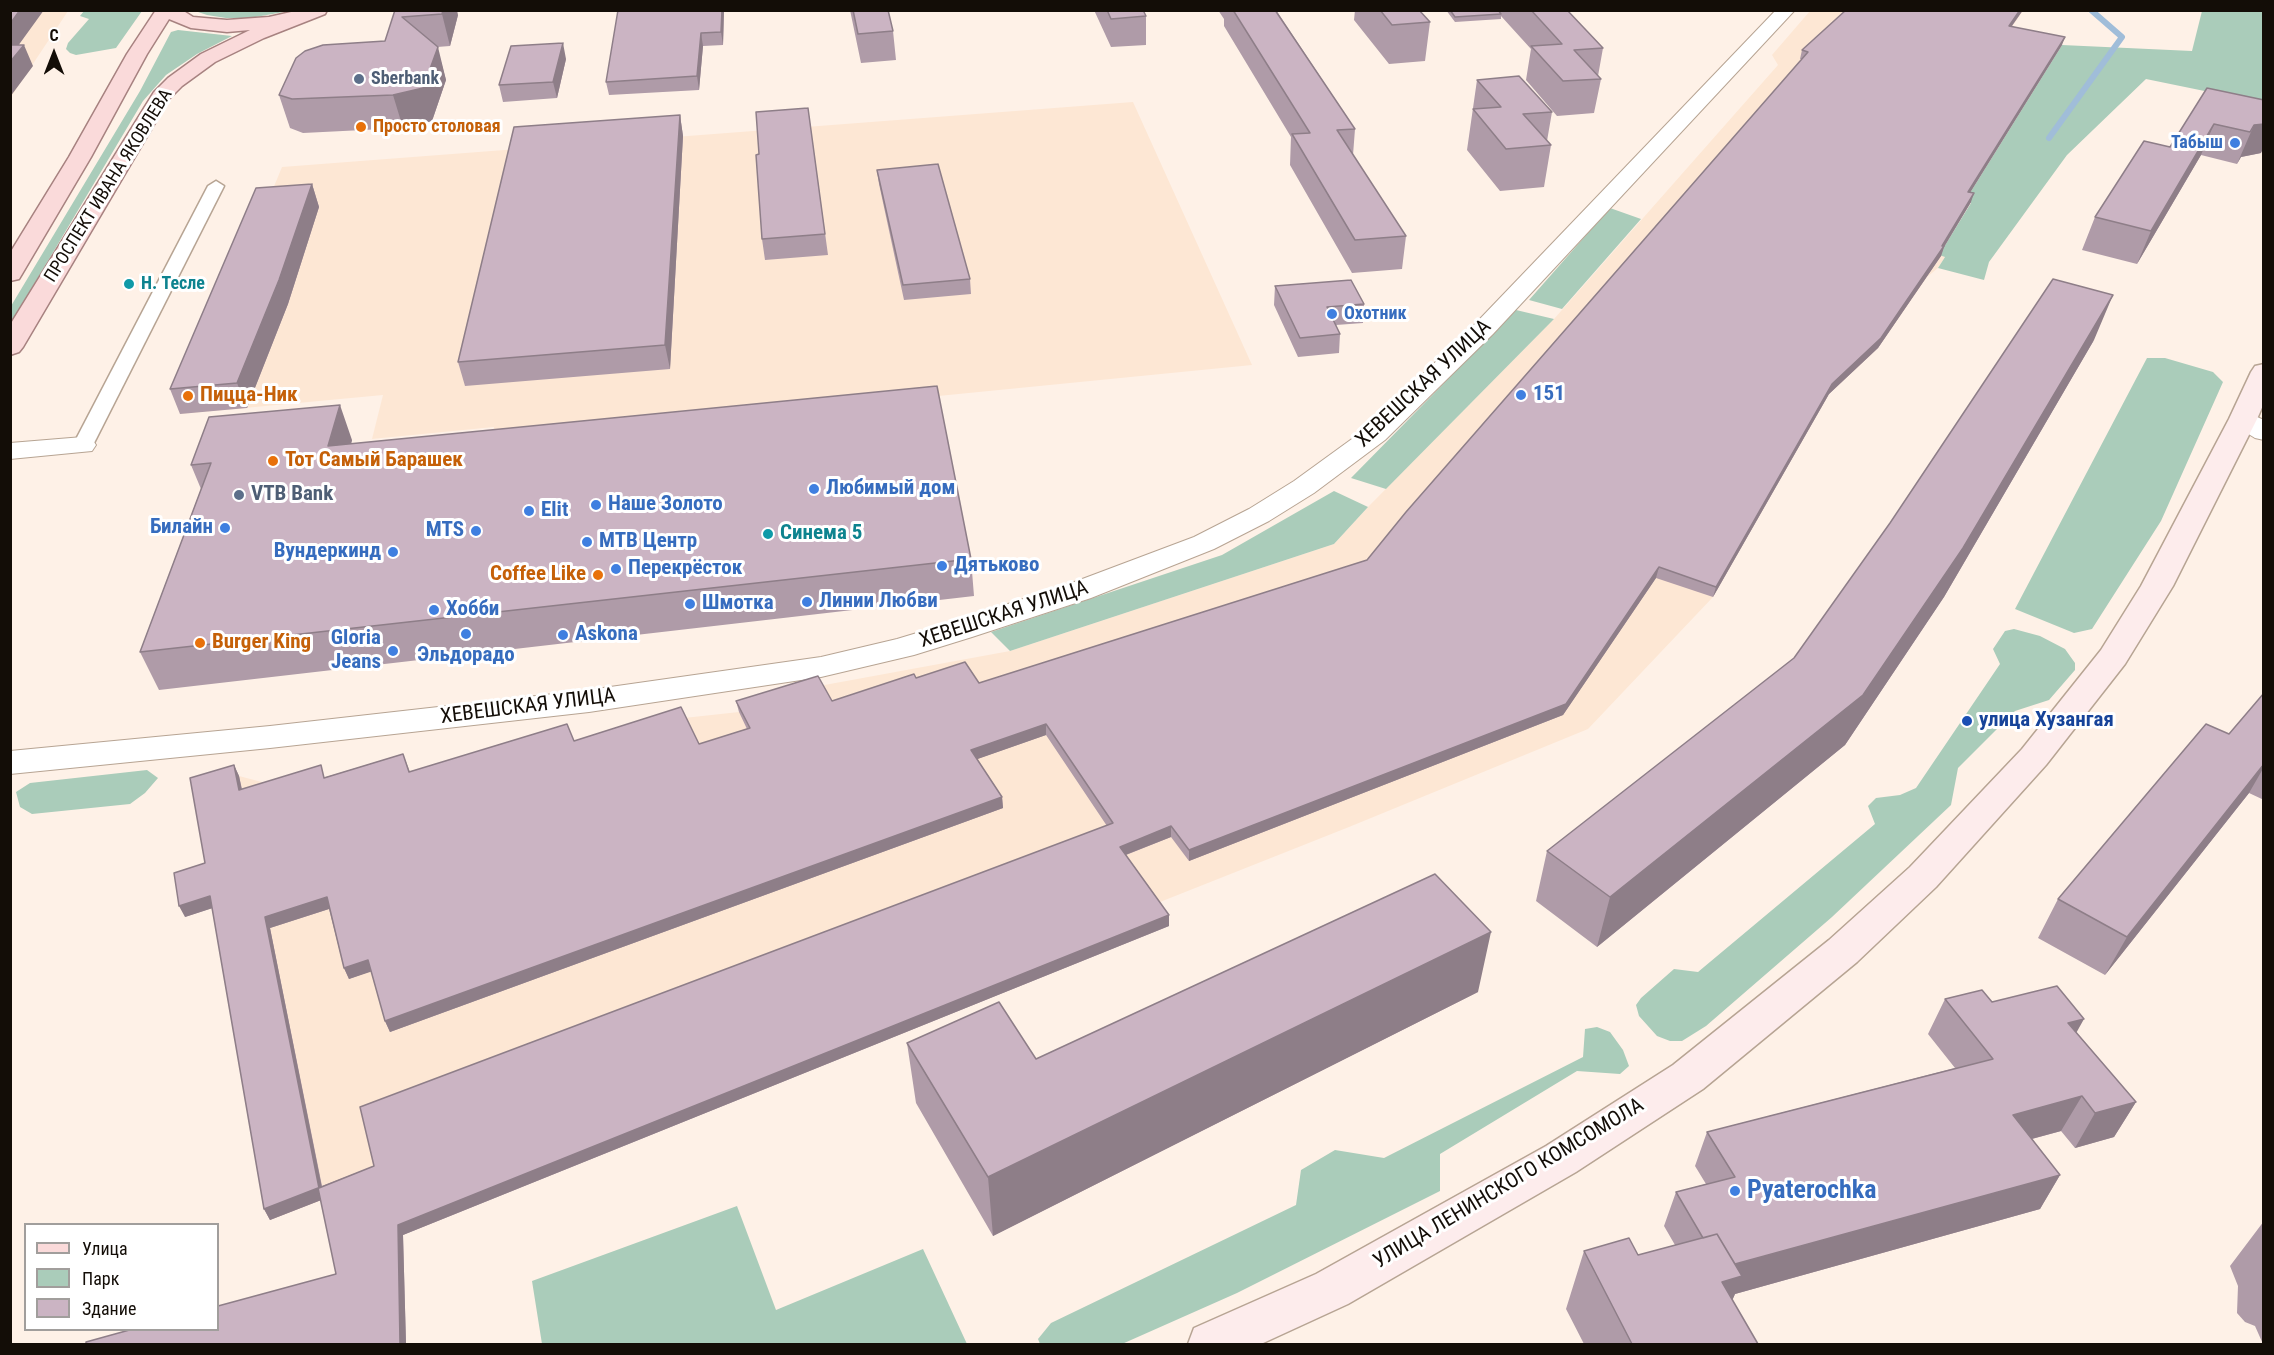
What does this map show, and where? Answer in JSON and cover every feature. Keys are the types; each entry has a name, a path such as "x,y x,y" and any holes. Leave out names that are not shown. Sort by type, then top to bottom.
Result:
{"main road":[{"name":"ПРОСПЕКТ ИВАНА ЯКОВЛЕВА","path":"10,274 80,157 137,54 166,10"},
{"path":"171,10 179,18 208,25 247,25 295,19 318,10"},
{"name":"ПРОСПЕКТ ИВАНА ЯКОВЛЕВА","path":"10,346 161,96 175,82 208,58 248,38 295,19"},
{"name":"УЛИЦА ЛЕНИНСКОГО КОМСОМОЛА","path":"1211,1344 1332,1288 1561,1159 1688,1077 1843,951 1923,877 2034,757 2113,657 2253,425 2264,372"}],"street":[{"name":"ХЕВЕШСКАЯ УЛИЦА","path":"10,763 270,737 589,701 811,669 903,648 961,630 1080,591 1204,543 1304,487 1384,426 1484,330 1786,10"},
{"path":"10,451 83,445 216,186"}],"shaded area":[{"path":"11,11 68,11 11,97"},
{"path":"1810,11 2023,11 2007,34 2062,45 1965,200 1971,202 1939,255 1945,257 1938,268 1927,277 1878,348 1829,394 1713,597 1588,729 1349,827 331,1231 324,1199 270,1220 195,789 239,776 284,788 413,783 577,751 684,718 739,712 819,686 1010,651 1334,544 1554,319 1778,65 1772,55"},
{"path":"1133,102 1252,365 493,440 494,427 372,439 383,395 180,414 282,167"}],"green space":[{"path":"84,11 142,11 116,48 76,55 66,49 68,43 89,19 80,16"},
{"path":"195,11 289,11 250,18 226,18"},
{"path":"2202,11 2263,11 2263,103 2146,79 2067,155 1989,262 1984,280 1938,268 1945,257 1939,255 1971,203 1965,201 2062,45 2192,51"},
{"path":"178,30 232,36 197,54 166,75 143,101 11,323 11,306 140,91 171,32"},
{"path":"1610,208 1641,219 1562,309 1529,300"},
{"path":"1516,310 1554,319 1386,489 1351,478"},
{"path":"2147,358 2165,358 2213,372 2223,382 2161,521 2092,629 2074,633 2015,609"},
{"path":"1334,491 1368,507 1334,544 1010,651 991,632 1222,555"},
{"path":"2014,629 2040,636 2065,649 2075,663 2075,670 2049,700 2015,711 1958,768 1951,805 1832,917 1706,1026 1682,1041 1670,1041 1657,1036 1639,1016 1636,1005 1641,998 1674,969 1698,972 1875,824 1868,806 1876,798 1900,795 1916,788 2000,664 1993,649 2005,631"},
{"path":"147,770 158,778 145,793 130,804 32,814 20,807 16,792 30,783"},
{"path":"1597,1027 1610,1032 1623,1050 1629,1066 1620,1074 1577,1071 1440,1154 1440,1191 1237,1293 1122,1344 1040,1344 1038,1339 1051,1323 1296,1205 1301,1170 1335,1150 1384,1158 1583,1057 1585,1029"},
{"path":"737,1206 776,1310 923,1249 967,1344 542,1344 532,1281"}],"building":[{"path":"10,10 20,10 10,24"},
{"path":"395,10 443,10 442,14 402,17 438,47 423,88 393,95 292,99 279,95 296,58 305,51 323,45 385,41"},
{"path":"618,10 722,10 721,32 701,33 697,76 606,82"},
{"path":"853,10 888,10 893,31 858,34"},
{"path":"1107,10 1143,10 1146,16 1111,19"},
{"path":"1233,10 1275,10 1355,129 1337,130 1406,236 1355,240 1292,134 1310,133"},
{"path":"1380,10 1419,10 1430,22 1392,25"},
{"path":"1450,10 1498,10 1501,14 1455,17"},
{"path":"1531,10 1567,10 1603,48 1574,50 1601,79 1563,81 1531,46 1562,44"},
{"path":"1846,10 2020,10 2009,26 2065,37 1968,192 1974,193 1942,246 1944,246 1881,338 1832,384 1716,587 1659,567 1566,704 1189,850 1171,826 1120,847 1169,915 398,1225 400,1344 86,1344 86,1342 126,1331 219,1331 219,1306 336,1274 318,1188 264,1209 210,896 179,906 174,873 205,863 190,778 234,765 239,790 321,765 324,778 403,754 409,772 567,724 574,741 681,707 699,744 750,728 736,701 818,676 832,701 914,674 916,678 965,662 979,683 1367,560 1406,512 1808,52 1802,50","holes":["1046,724 1113,823 360,1107 374,1166 319,1188 265,917 327,897 344,968 368,960 385,1021 1002,797 971,750"]},
{"path":"563,43 553,82 499,85 511,46"},
{"path":"10,45 24,45 10,62"},
{"path":"1519,76 1552,112 1523,114 1551,145 1506,149 1473,109 1501,107 1477,80"},
{"path":"2207,88 2264,100 2264,124 2254,125 2250,132 2214,124 2151,231 2095,217 2144,141 2170,147"},
{"path":"808,108 825,234 762,239 756,155 759,154 756,112"},
{"path":"680,115 665,345 458,362 514,127"},
{"path":"938,164 970,279 903,285 877,170"},
{"path":"312,184 279,280 237,383 170,389 256,188"},
{"path":"2053,279 2113,295 1963,548 1863,695 1610,897 1547,851 1794,658 1890,523"},
{"path":"1351,280 1364,304 1327,307 1340,334 1300,338 1275,286"},
{"name":"МТВ Центр","path":"937,386 971,559 140,652 211,463 191,465 209,417 340,405 328,446"},
{"path":"2264,693 2264,764 2127,937 2058,899 2206,724 2229,734"},
{"path":"1435,874 1491,932 988,1177 907,1043 999,1002 1036,1059"},
{"path":"2057,986 2084,1019 2068,1023 2136,1102 2095,1113 2082,1096 2013,1115 2060,1175 1735,1264 1717,1234 1703,1238 1676,1192 1735,1177 1707,1132 1993,1059 1945,999 1982,990 1992,1002"},
{"path":"1717,1234 1742,1276 1722,1282 1758,1344 1632,1344 1584,1251 1629,1238 1638,1255"}],"waterway":[{"path":"2049,138 2122,37 2091,10"}],"place":[{"name":"Sberbank","path":"359,79"},
{"name":"Просто столовая","path":"361,127"},
{"name":"Табыш","path":"2235,143"},
{"name":"Н. Тесле","path":"129,284"},
{"name":"Охотник","path":"1332,314"},
{"name":"151","path":"1521,395"},
{"name":"Пицца-Ник","path":"188,396"},
{"name":"Тот Самый Барашек","path":"273,461"},
{"name":"Любимый дом","path":"814,489"},
{"name":"VTB Bank","path":"239,495"},
{"name":"Наше Золото","path":"596,505"},
{"name":"Elit","path":"529,511"},
{"name":"Билайн","path":"225,528"},
{"name":"MTS","path":"476,531"},
{"name":"Синема 5","path":"768,534"},
{"name":"МТВ Центр","path":"587,542"},
{"name":"Вундеркинд","path":"393,552"},
{"name":"Дятьково","path":"942,566"},
{"name":"Перекрёсток","path":"616,569"},
{"name":"Coffee Like","path":"598,575"},
{"name":"Линии Любви","path":"807,602"},
{"name":"Шмотка","path":"690,604"},
{"name":"Хобби","path":"434,610"},
{"name":"Эльдорадо","path":"466,634"},
{"name":"Askona","path":"563,635"},
{"name":"Burger King","path":"200,643"},
{"name":"Gloria Jeans","path":"393,651"},
{"name":"улица Хузангая","path":"1967,721"},
{"name":"Pyaterochka","path":"1735,1191"}]}
